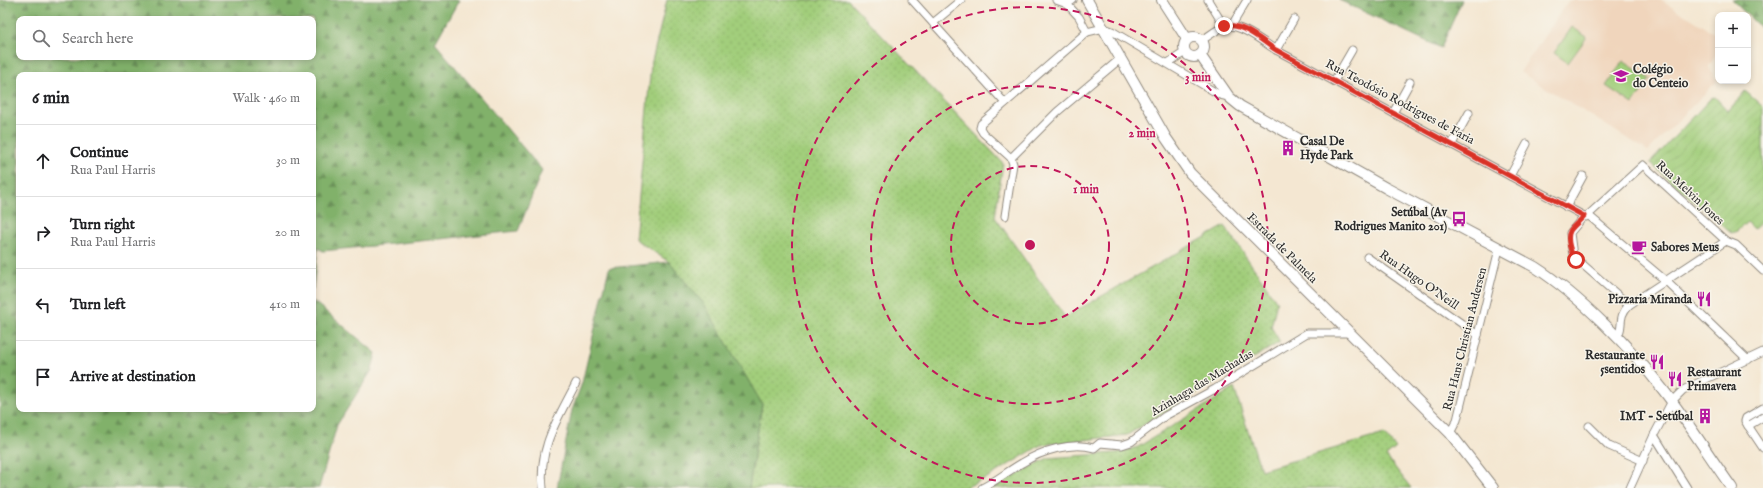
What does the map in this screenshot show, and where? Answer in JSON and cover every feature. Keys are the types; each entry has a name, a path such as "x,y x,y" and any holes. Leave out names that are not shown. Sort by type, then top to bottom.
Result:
{"street":[{"path":"912,0 1005,103"},
{"path":"933,23 961,0"},
{"path":"1056,0 1070,2 1087,32"},
{"name":"Estrada de Palmela","path":"1087,0 1166,138 1190,173 1348,333 1450,433 1494,488"},
{"path":"1162,0 1187,39"},
{"path":"1208,0 1224,26"},
{"path":"1202,40 1224,26 1232,25 1247,0"},
{"path":"1276,50 1294,19"},
{"name":"Rua Teodósio Rodrigues de Faria","path":"1232,25 1241,28 1276,50 1566,207 1586,216 1666,281 1748,360"},
{"path":"1005,216 1013,171 1011,158 983,132 980,128 981,124 1087,32 1104,28 1168,63 1220,95 1229,97"},
{"path":"1197,36 1202,40 1204,47 1200,55 1194,57 1185,52 1184,44 1187,39 1197,36"},
{"path":"1334,81 1352,50"},
{"path":"1168,63 1185,52"},
{"path":"1200,55 1229,97 1240,106 1386,188 1535,267 1555,280 1616,337 1672,401 1732,488"},
{"path":"1011,158 1057,112 1120,59"},
{"path":"1393,113 1410,82"},
{"path":"1452,144 1469,113"},
{"path":"1510,176 1527,144"},
{"name":"Rua Melvin Jones","path":"1586,216 1643,165 1726,241"},
{"path":"1566,207 1583,176"},
{"path":"1586,216 1570,233 1573,256 1629,305"},
{"path":"1616,337 1620,333 1621,315 1629,305 1726,241 1736,245 1763,271"},
{"name":"Rua Hans Christian Andersen","path":"1450,433 1457,420 1499,249"},
{"name":"Rua Hugo O'Neill","path":"1367,257 1478,335"},
{"name":"Azinhaga das Machadas","path":"982,488 1028,460 1053,450 1086,446 1094,448 1100,443 1122,445 1131,442 1165,416 1215,389 1307,333 1348,333"},
{"path":"1630,488 1654,435 1672,401 1683,390 1763,352"},
{"path":"543,488 542,463 545,447 576,383"},
{"path":"1763,408 1746,419 1748,426 1763,448"},
{"path":"1748,426 1763,417"},
{"path":"1589,426 1609,446 1643,461"},
{"path":"1654,435 1687,488"}],"shaded area":[{"name":"Colégio do Centeio","path":"1569,0 1660,0 1715,33 1715,56 1709,67 1715,78 1715,83 1648,151 1520,72"}],"green space":[{"path":"0,0 459,0 435,43 542,170 518,231 323,251 318,248 316,264 316,72 16,72 16,412 316,412 316,303 376,353 372,370 337,425 319,488 0,488"},
{"path":"667,0 848,0 1003,163 995,217 1065,317 1225,226 1277,302 1271,327 1280,342 1127,435 1041,445 985,479 964,488 749,488 762,404 669,262 635,239 651,65"},
{"path":"1339,0 1462,0 1441,48"},
{"path":"1732,0 1763,0 1763,25 1760,27 1751,18 1751,12 1744,12"},
{"path":"1572,27 1587,37 1568,63 1554,53"},
{"path":"1623,61 1650,79 1633,104 1606,86"},
{"path":"1745,91 1763,107 1763,221 1754,229 1747,222 1737,231 1731,233 1650,163 1711,98 1715,97 1728,111"},
{"path":"669,262 704,304 762,404 749,488 557,488 572,410 582,383 609,268"},
{"path":"1234,388 1261,470 1384,434 1396,448 1386,456 1411,488 991,488 1048,458 1116,453 1138,447"}],"place":[{"name":"Colégio do Centeio","path":"1621,76"},
{"name":"Casal De Hyde Park","path":"1288,148"},
{"name":"Setúbal (Av Rodrigues Manito 201)","path":"1459,219"},
{"name":"Sabores Meus","path":"1639,247"},
{"name":"Pizzaria Miranda","path":"1704,299"},
{"name":"Restaurante 5sentidos","path":"1657,362"},
{"name":"Restaurant Primavera","path":"1675,379"},
{"name":"IMT - Setúbal","path":"1705,416"}],"route":[{"path":"1224,26 1232,25 1241,28 1276,50 1584,216 1569,235 1571,252 1576,260"}]}
